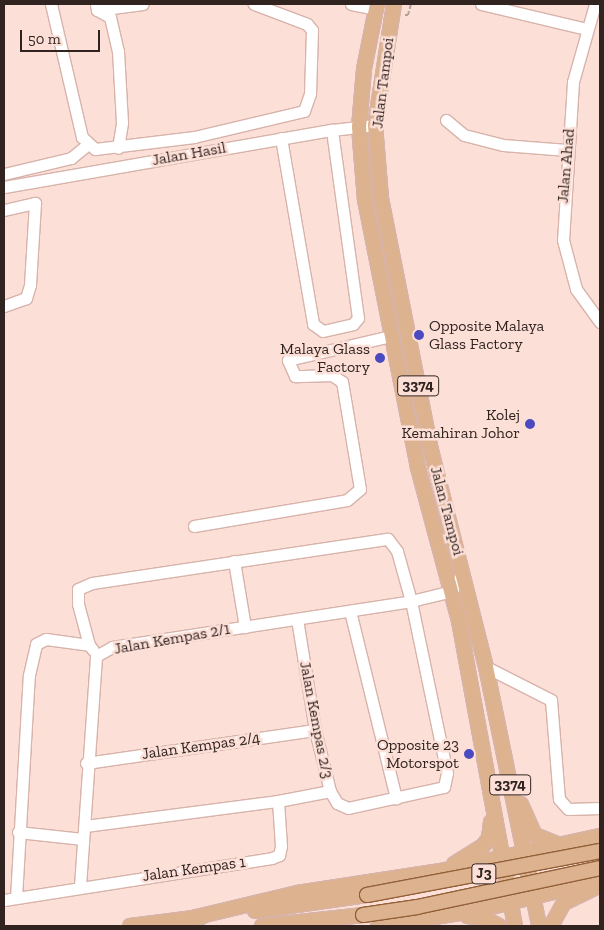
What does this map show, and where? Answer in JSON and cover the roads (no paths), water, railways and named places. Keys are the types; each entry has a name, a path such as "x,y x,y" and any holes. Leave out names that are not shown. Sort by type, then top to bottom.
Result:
{"main road":[{"name":"Jalan Tampoi","path":"394,4 375,126 381,198 430,446 464,571 486,667 539,926"},
{"name":"Jalan Tampoi","path":"376,6 364,68 359,127 365,200 418,468 452,591 515,926"},
{"path":"496,717 510,754 524,815 536,834 560,844"},
{"path":"445,870 490,838 491,819 485,765"},
{"path":"192,918 298,893 445,870 600,836"},
{"path":"560,844 551,863 554,876 566,888"},
{"name":"J3","path":"130,926 367,895 600,851"},
{"path":"474,863 489,871 492,879 490,895 479,910"},
{"name":"J3","path":"262,926 418,907 600,868"},
{"path":"378,926 479,910 600,881"},
{"path":"551,926 564,903 600,886"},
{"path":"448,915 484,918 499,926"}],"street":[{"path":"52,4 82,137 88,145 96,149 118,148 194,137 304,111 310,94 312,30 307,24 254,4"},
{"path":"97,7 143,4"},
{"path":"351,4 376,6"},
{"path":"480,4 587,29"},
{"name":"Jalan Ahad","path":"595,4 573,82 563,208 568,267 576,289 600,322"},
{"path":"97,7 110,17 118,51 122,123 118,148"},
{"path":"446,120 464,135 503,145 568,150"},
{"name":"Jalan Hasil","path":"4,187 281,138 375,126"},
{"path":"281,138 313,324 323,331 345,326 358,318 332,130"},
{"path":"4,174 71,158 88,145"},
{"path":"4,306 26,298 28,292 36,181"},
{"path":"4,210 35,203"},
{"path":"194,526 347,500 360,489 342,382 332,375 295,376 288,360 391,336"},
{"path":"96,656 89,645 78,604 78,589 92,583 388,540 397,551 411,601"},
{"path":"234,561 244,627"},
{"path":"452,591 464,571"},
{"name":"Jalan Kempas 2/1","path":"80,886 85,826 86,763 96,656 112,647 411,601 452,591"},
{"name":"Jalan Kempas 2/3","path":"297,619 315,730 330,791 337,803 348,808 440,790 447,782 447,773 411,601"},
{"path":"350,611 396,798"},
{"path":"16,898 18,832 30,675 36,644 46,639 89,645"},
{"path":"486,667 551,700 562,806 568,809 600,808"},
{"name":"Jalan Kempas 2/4","path":"86,763 315,730"},
{"path":"85,826 278,801 330,791"},
{"name":"Jalan Kempas 1","path":"4,900 80,886 272,858 279,855 281,846 278,801"},
{"path":"18,832 83,839"}],"place":[{"name":"Opposite Malaya Glass Factory","path":"419,335"},
{"name":"Malaya Glass Factory","path":"380,358"},
{"name":"Kolej Kemahiran Johor","path":"530,424"},
{"name":"Opposite 23 Motorspot","path":"469,754"}]}
